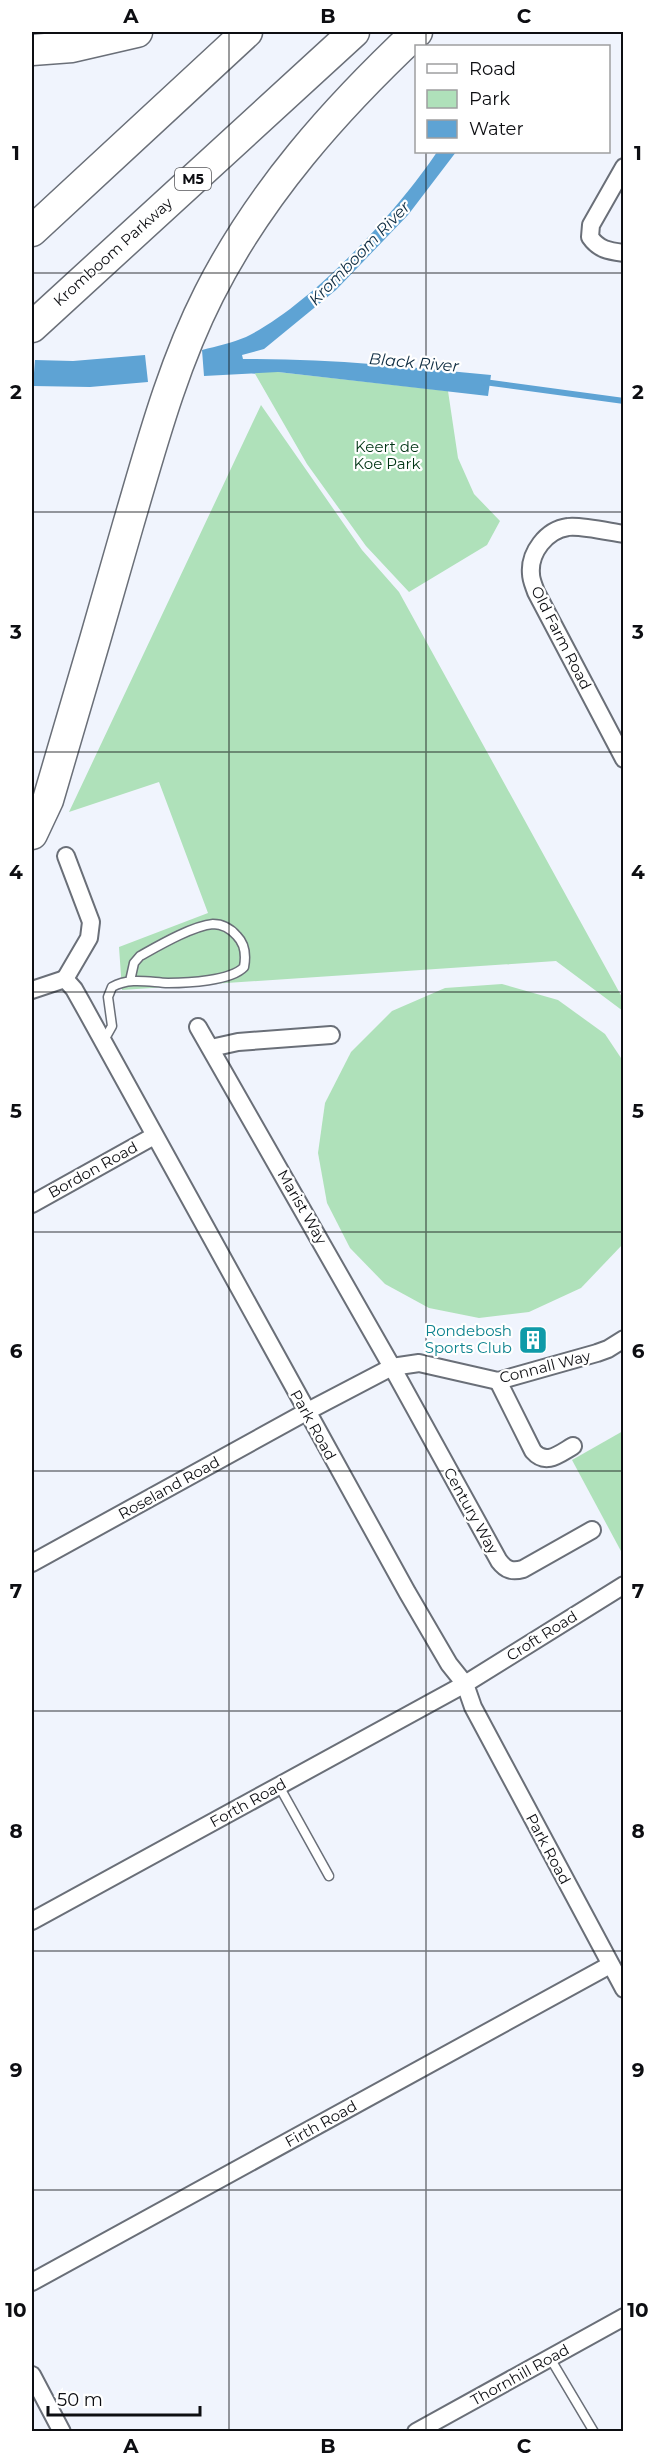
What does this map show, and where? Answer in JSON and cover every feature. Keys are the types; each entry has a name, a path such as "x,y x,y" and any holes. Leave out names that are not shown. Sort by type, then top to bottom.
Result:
{"highway":[{"path":"32,50 72,46 137,32"},
{"path":"32,231 247,32"},
{"name":"Kromboom Parkway","path":"32,327 354,32"},
{"path":"32,834 48,800 166,399 209,294 258,212 310,142 417,32"}],"street":[{"path":"624,167 591,225 590,237 596,245 606,251 624,253"},
{"name":"Old Farm Road","path":"624,534 568,527 551,534 538,545 532,560 530,575 536,592 624,759"},
{"path":"32,990 65,980 89,938 91,922 66,856"},
{"name":"Park Road","path":"65,980 74,988 407,1592 449,1664 465,1684 473,1707 624,1989"},
{"name":"Marist Way","path":"198,1027 392,1367"},
{"path":"211,1048 238,1042 331,1035"},
{"name":"Bordon Road","path":"32,1204 154,1136"},
{"name":"Connall Way","path":"392,1367 419,1363 498,1381 597,1353 609,1349 624,1339"},
{"name":"Roseland Road","path":"32,1563 392,1367"},
{"name":"Century Way","path":"392,1367 505,1569 514,1572 523,1569 592,1530"},
{"path":"498,1381 538,1457 545,1459 554,1457 573,1446"},
{"name":"Croft Road","path":"465,1684 622,1589"},
{"name":"Forth Road","path":"32,1921 465,1684"},
{"name":"Firth Road","path":"32,2282 610,1965"},
{"name":"Thornhill Road","path":"416,2432 624,2318"},
{"path":"32,2375 63,2432"}],"lane":[{"path":"103,1042 112,1026 109,991 117,984 130,981 178,982 234,975 244,967 243,944 229,929 220,925 204,927 140,956 134,963 130,981"},
{"path":"279,1786 329,1876"},
{"path":"550,2358 594,2432"}],"green space":[{"name":"Keert de Koe Park","path":"254,372 278,372 448,391 458,458 474,494 500,521 487,545 409,592 366,546 307,464"},
{"path":"261,405 362,550 399,592 623,999 623,1011 556,961 122,990 119,947 208,913 159,782 69,812"},
{"path":"502,984 558,1000 605,1034 623,1061 623,1244 581,1288 529,1312 479,1318 429,1308 385,1284 350,1248 327,1203 318,1153 325,1103 351,1052 392,1011 445,988"},
{"path":"623,1431 624,1552 622,1553 572,1460"}],"water":[{"name":"Kromboom River","path":"436,153 455,153 408,215 336,290 264,349 242,355 243,359 398,366 491,375 488,396 278,372 204,376 202,350 246,337 298,303 351,255 420,176"},
{"path":"145,355 148,382 90,387 33,386 35,360 73,361"}],"waterway":[{"name":"Black River","path":"484,382 624,401"}],"place":[{"name":"Rondebosh Sports Club","path":"533,1340"}]}
